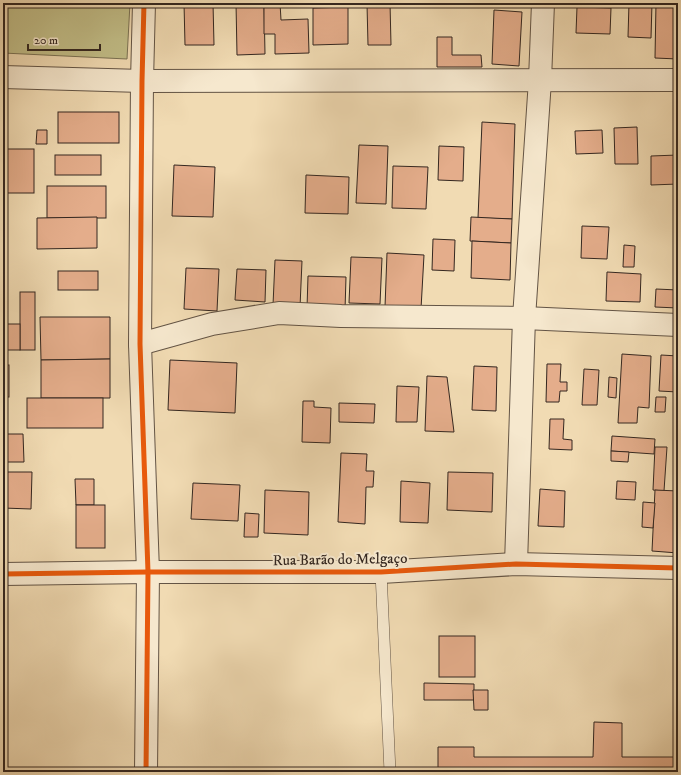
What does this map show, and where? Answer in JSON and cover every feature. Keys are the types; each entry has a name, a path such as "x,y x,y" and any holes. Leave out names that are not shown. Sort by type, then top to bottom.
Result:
{"street":[{"path":"144,3 140,344 148,572 146,772"},
{"path":"516,564 524,318 540,80 543,3"},
{"path":"3,77 142,81 678,80"},
{"path":"140,344 212,324 279,313 341,316 524,318 678,325"},
{"name":"Rua Barão do Melgaço","path":"3,574 148,572 381,572 516,564 678,568"}],"lane":[{"path":"381,572 390,772"}],"shaded area":[{"path":"3,3 130,3 127,59 3,53"}],"building":[{"path":"184,3 213,3 214,45 185,45"},
{"path":"236,3 264,3 265,54 237,55"},
{"path":"264,3 280,3 281,20 308,19 309,53 275,54 275,34 264,34"},
{"path":"390,3 391,45 368,45 367,4"},
{"path":"629,3 652,3 651,38 628,37"},
{"path":"656,3 678,3 678,59 655,58"},
{"path":"348,7 348,44 313,45 313,8"},
{"path":"577,7 611,8 610,34 576,33"},
{"path":"494,10 522,12 519,66 492,64"},
{"path":"437,37 452,37 452,55 481,55 482,67 437,67"},
{"path":"58,112 119,112 119,143 58,143"},
{"path":"482,122 515,124 512,219 478,218"},
{"path":"637,127 638,164 615,164 614,128"},
{"path":"37,130 47,130 47,144 36,144"},
{"path":"602,130 603,153 576,154 575,131"},
{"path":"359,145 388,146 386,204 356,203"},
{"path":"439,146 464,147 463,181 438,180"},
{"path":"3,149 34,149 34,193 3,193"},
{"path":"55,155 101,155 101,175 55,175"},
{"path":"678,155 678,184 651,185 651,156"},
{"path":"174,165 215,167 213,217 172,216"},
{"path":"393,166 428,167 426,209 392,208"},
{"path":"306,175 349,177 348,214 305,213"},
{"path":"47,186 106,186 106,218 47,218"},
{"path":"97,217 97,248 37,249 37,218"},
{"path":"471,217 512,219 511,243 470,241"},
{"path":"582,226 609,227 607,259 581,258"},
{"path":"433,239 455,240 454,271 432,270"},
{"path":"472,241 511,243 510,280 471,278"},
{"path":"624,245 635,246 634,267 623,267"},
{"path":"387,253 424,255 421,309 385,307"},
{"path":"351,257 382,258 380,304 349,303"},
{"path":"275,260 302,261 300,307 273,305"},
{"path":"186,268 219,269 217,311 184,309"},
{"path":"237,269 266,270 265,302 235,300"},
{"path":"58,271 98,271 98,290 58,290"},
{"path":"607,272 641,274 640,302 606,301"},
{"path":"308,276 346,277 345,310 307,308"},
{"path":"656,289 678,290 678,308 655,307"},
{"path":"20,292 35,292 35,350 20,350"},
{"path":"40,317 110,317 110,359 41,360"},
{"path":"3,324 20,324 20,350 3,350"},
{"path":"622,354 651,356 649,408 638,407 637,423 618,423"},
{"path":"661,355 678,356 678,392 659,391"},
{"path":"110,359 110,398 41,398 41,360"},
{"path":"170,360 237,363 235,413 168,410"},
{"path":"547,364 561,364 560,382 567,382 567,391 560,391 559,402 546,402"},
{"path":"3,365 9,365 9,397 3,397"},
{"path":"474,366 497,367 496,411 472,410"},
{"path":"584,369 599,370 597,405 582,405"},
{"path":"427,376 447,377 454,432 425,431"},
{"path":"609,377 617,378 616,398 608,397"},
{"path":"397,386 419,387 417,422 396,422"},
{"path":"656,397 666,397 665,412 655,412"},
{"path":"27,398 103,398 103,428 27,428"},
{"path":"303,401 314,401 314,407 331,408 330,443 302,442"},
{"path":"339,403 375,404 374,423 339,422"},
{"path":"550,419 564,419 563,439 572,440 572,450 549,449"},
{"path":"3,434 23,434 24,462 3,462"},
{"path":"612,436 655,439 654,454 611,451"},
{"path":"655,447 667,447 664,491 653,490"},
{"path":"611,451 629,452 628,462 611,461"},
{"path":"341,453 367,454 366,471 374,471 373,487 366,487 365,524 338,522"},
{"path":"3,472 32,472 31,509 3,508"},
{"path":"448,472 493,473 492,512 447,510"},
{"path":"75,479 94,479 94,505 76,505"},
{"path":"401,481 430,483 428,523 400,522"},
{"path":"617,481 636,482 635,500 616,499"},
{"path":"193,483 240,485 238,521 191,519"},
{"path":"540,489 565,491 564,527 538,526"},
{"path":"265,490 309,492 308,535 264,533"},
{"path":"655,490 678,491 678,553 652,551"},
{"path":"643,502 655,503 653,528 642,527"},
{"path":"76,505 105,505 105,548 76,548"},
{"path":"245,513 259,514 258,537 244,537"},
{"path":"439,636 475,636 475,677 439,677"},
{"path":"424,683 474,684 474,700 424,700"},
{"path":"473,690 488,690 488,710 474,710"},
{"path":"594,722 622,723 622,757 678,757 678,772 438,772 438,747 474,747 474,757 593,757"}],"cycle path":[{"path":"144,3 140,344 148,572 146,772"},
{"path":"3,574 148,572 381,572 516,564 678,568"}]}
